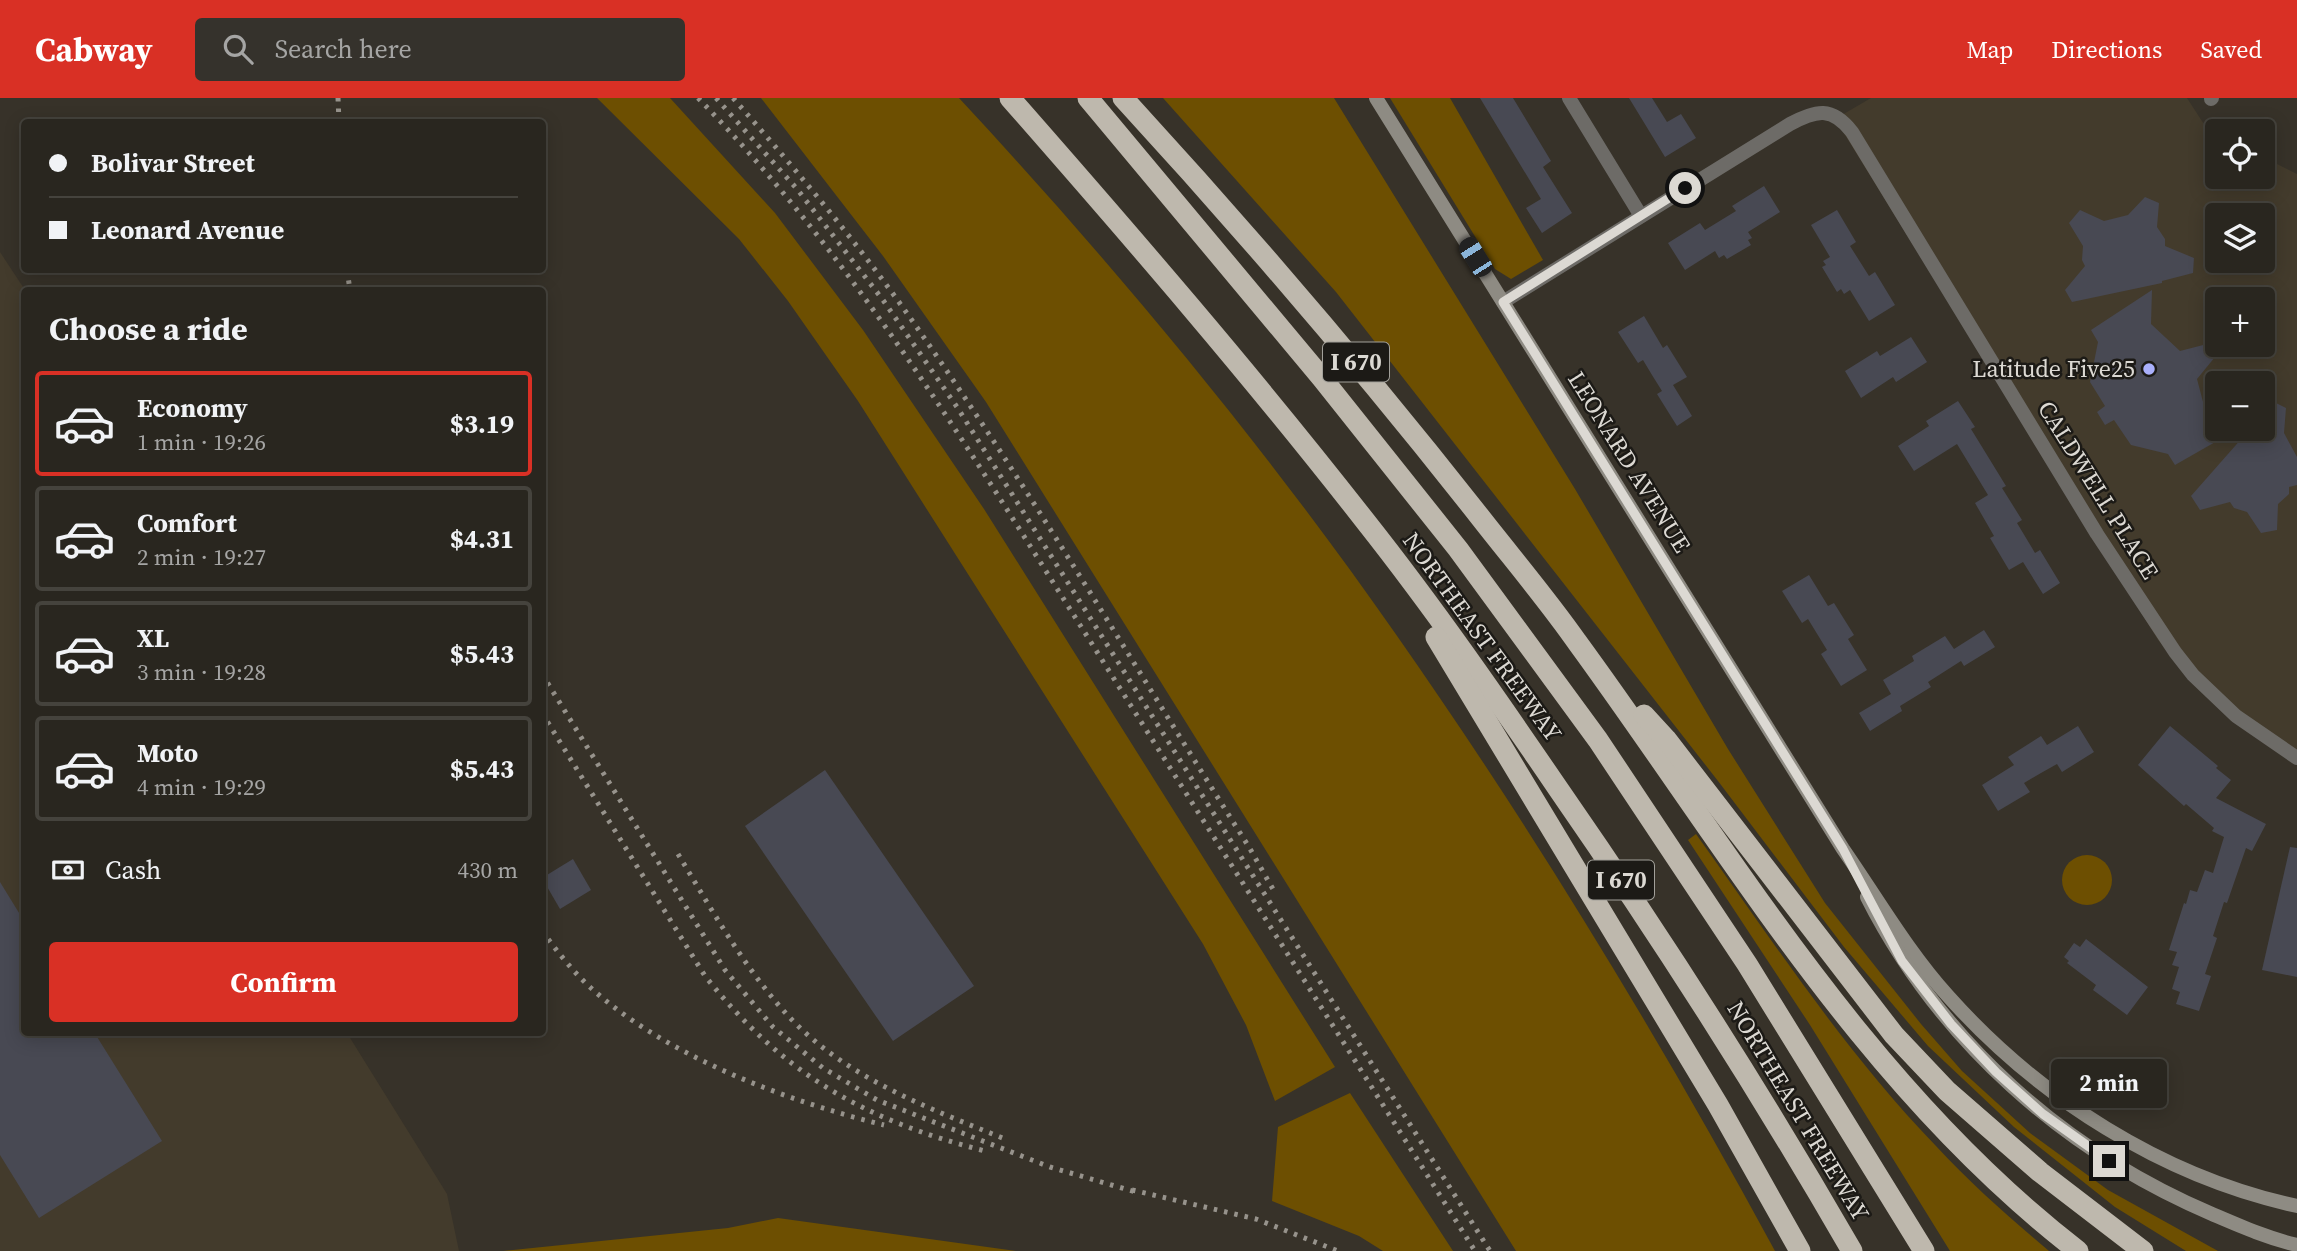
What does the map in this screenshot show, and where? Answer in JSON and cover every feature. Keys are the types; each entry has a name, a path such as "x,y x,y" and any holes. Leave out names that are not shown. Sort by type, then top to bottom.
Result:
{"highway":[{"name":"NORTHEAST FREEWAY","path":"1010,98 1209,326 1368,524 1500,704 1629,892 1752,1082 1852,1251"},
{"name":"NORTHEAST FREEWAY","path":"1088,98 1330,387 1458,549 1582,718 1747,964 1924,1251"},
{"name":"I 670","path":"1123,98 1227,211 1380,389 1575,638 1806,966 1876,1056 1955,1144 2034,1217 2078,1251"},
{"path":"1368,524 1718,1105 1800,1251"},
{"path":"1575,638 1666,739 1894,1035 1947,1091 2029,1163 2143,1251"}],"street":[{"name":"LEONARD AVENUE","path":"1376,98 1843,849 1922,965 1948,997 2062,1099 2121,1138 2193,1173 2239,1191 2297,1206"},
{"path":"1503,302 1641,216 1569,98"},
{"name":"CALDWELL PLACE","path":"1641,216 1790,124 1807,116 1826,113 1840,117 1852,132 2097,534 2175,652 2193,675 2236,716 2297,758"},
{"name":"LEONARD AVENUE","path":"1843,849 1902,961 1951,1024 2012,1088 2043,1114 2109,1161 2149,1184 2270,1239 2297,1245"}],"shaded area":[{"path":"597,98 670,98 775,213 863,330 984,509 1335,1067 1275,1101 1246,1025 1203,944 858,401 788,301 739,239"},
{"path":"761,98 959,98 1017,161 1131,291 1240,425 1395,633 1497,783 1594,937 1687,1093 1775,1251 1516,1251 986,402 883,256"},
{"path":"1163,98 1334,98 1575,489 1728,749 1825,903 1962,1071 2030,1133 2108,1190 2218,1251 2186,1251 2115,1207 2014,1127 1928,1046 1844,947 1718,781 1336,292"},
{"path":"1390,98 1450,98 1543,260 1511,279 1495,269"},
{"path":"1871,98 2187,98 2205,126 2205,189 2275,189 2275,163 2297,174 2297,756 2197,685 2158,640 1835,119"},
{"path":"0,252 23,287 21,1036 349,1036 447,1194 459,1251 0,1251"},
{"path":"1696,834 1810,995 1903,1110 1963,1174 2049,1251 1950,1251 1810,1025 1688,840"},
{"path":"2087,855 2105,862 2112,880 2105,898 2087,905 2069,898 2062,880 2069,862"},
{"path":"1350,1093 1453,1251 1383,1251 1359,1236 1272,1201 1278,1127"},
{"path":"778,1218 1016,1251 503,1251 728,1228"}],"building":[{"path":"1480,98 1513,98 1551,161 1543,167 1572,213 1542,233 1526,208 1541,199"},
{"path":"1629,98 1652,98 1667,122 1681,114 1696,138 1665,157"},
{"path":"1764,186 1780,212 1748,232 1752,238 1748,240 1751,245 1727,259 1724,255 1719,258 1715,251 1685,270 1668,243 1700,223 1705,230 1736,211 1732,206"},
{"path":"2145,197 2159,203 2157,227 2165,239 2165,246 2194,258 2193,273 2162,283 2072,302 2065,290 2085,266 2082,260 2083,246 2069,223 2080,210 2104,221 2128,215"},
{"path":"1837,210 1856,242 1850,246 1869,276 1875,272 1895,305 1869,321 1850,290 1844,294 1841,289 1837,292 1822,267 1826,265 1823,261 1830,257 1811,225"},
{"path":"2152,290 2151,324 2180,351 2205,345 2205,357 2215,357 2197,379 2205,409 2205,441 2217,441 2175,465 2168,454 2131,445 2114,420 2105,425 2097,412 2105,406 2090,382 2098,342 2091,330"},
{"path":"1644,316 1663,348 1667,345 1687,377 1673,385 1692,416 1677,426 1657,394 1662,391 1643,360 1638,363 1618,332"},
{"path":"1911,337 1927,362 1896,382 1893,377 1861,398 1845,371 1877,351 1880,356"},
{"path":"1958,401 1975,427 1971,429 2006,486 2002,488 2022,520 2017,523 2035,553 2040,550 2060,583 2043,594 2023,562 2009,570 1990,538 1994,536 1975,503 1988,495 1957,444 1914,471 1898,446 1929,426 1926,421"},
{"path":"2275,402 2286,408 2284,433 2297,457 2297,485 2289,487 2289,494 2278,504 2277,530 2261,533 2247,512 2234,508 2230,502 2200,510 2191,496 2239,441 2275,441"},
{"path":"1809,575 1828,606 1834,603 1854,635 1848,639 1867,670 1841,686 1821,654 1827,650 1808,619 1802,623 1782,591"},
{"path":"1984,630 1995,647 1964,666 1961,661 1928,682 1931,687 1900,706 1902,711 1870,731 1859,713 1891,694 1883,680 1914,661 1912,656 1945,636 1954,649"},
{"path":"2078,726 2094,752 2062,772 2057,764 2024,783 2030,792 1998,811 1982,785 2014,765 2008,757 2041,736 2047,745"},
{"path":"2170,726 2231,780 2216,798 2266,824 2252,851 2246,848 2227,903 2224,902 2213,936 2217,938 2205,974 2211,976 2199,1011 2176,1004 2180,992 2172,989 2179,967 2172,965 2177,952 2169,950 2190,890 2197,892 2205,870 2213,873 2224,837 2212,831 2214,828 2186,804 2184,806 2138,765"},
{"path":"825,770 974,986 893,1041 745,826"},
{"path":"2290,847 2297,848 2297,977 2262,970"},
{"path":"573,859 591,890 560,909 546,885 546,876"},
{"path":"0,882 21,916 21,1036 96,1036 162,1141 39,1218 0,1155"},
{"path":"2086,939 2148,987 2127,1015 2093,990 2096,985 2067,963 2069,961 2064,957 2074,943 2080,947"}],"railway":[{"path":"338,98 339,119"},
{"path":"698,98 808,223 858,289 953,426 1475,1251"},
{"path":"716,98 797,189 883,300 957,407 1490,1251"},
{"path":"733,98 852,240 897,299 961,392 1086,586 1274,891"},
{"path":"347,273 350,287"},
{"path":"546,680 725,970 773,1027 823,1068 877,1100 1050,1167 1139,1193"},
{"path":"546,719 705,976 765,1041 796,1067 864,1108 941,1139 985,1151"},
{"path":"678,854 753,972 805,1033 830,1053 886,1087 1005,1139"},
{"path":"546,936 591,988 655,1035 691,1055 768,1089 884,1125"},
{"path":"1132,1190 1256,1219 1338,1251"}],"place":[{"name":"Latitude Five25","path":"2149,369"}],"route":[{"path":"1685,188 1503,302 1843,849 1902,961 1951,1024 2012,1088 2043,1114 2109,1161"}]}
